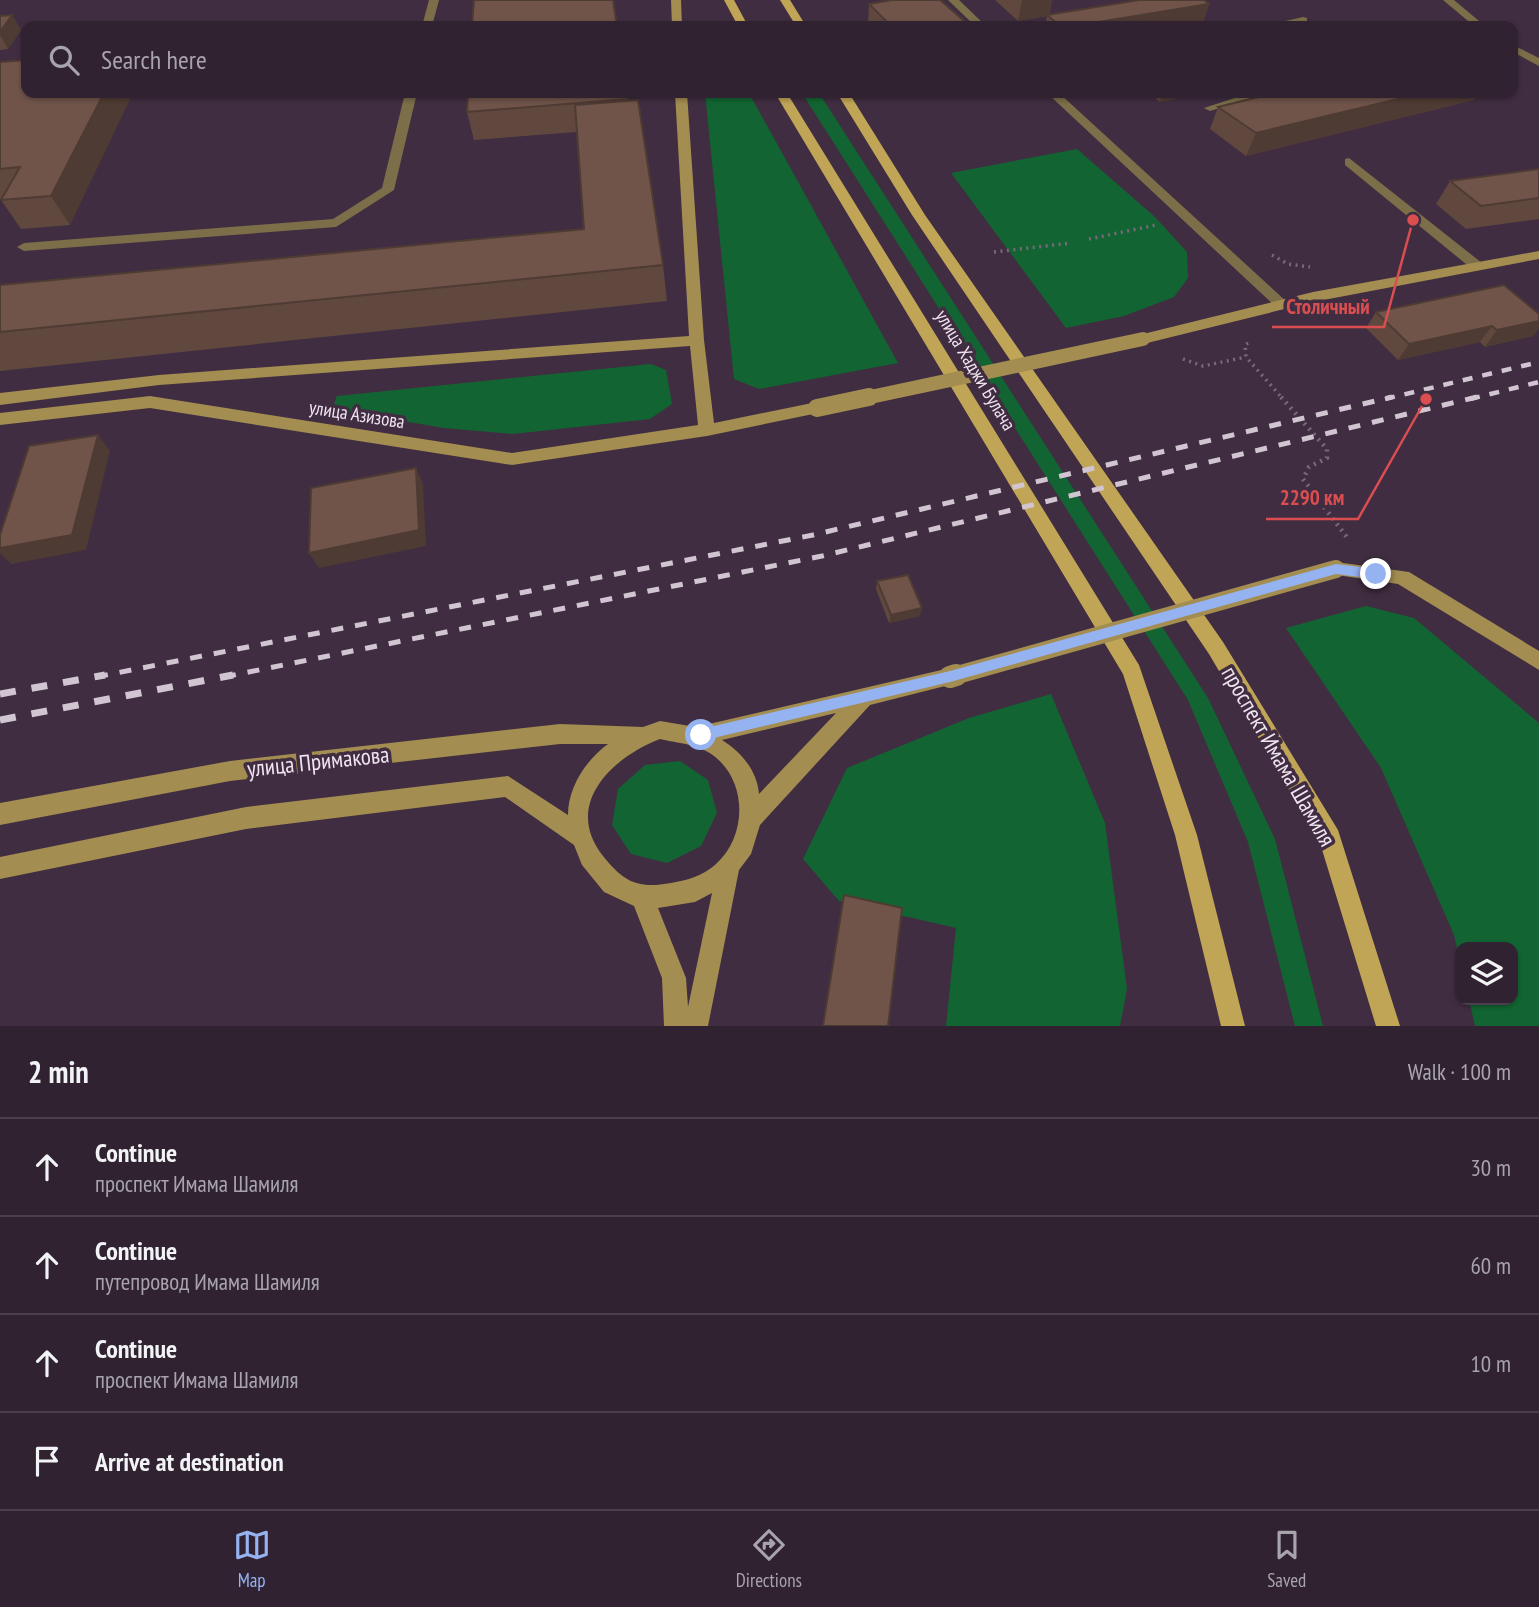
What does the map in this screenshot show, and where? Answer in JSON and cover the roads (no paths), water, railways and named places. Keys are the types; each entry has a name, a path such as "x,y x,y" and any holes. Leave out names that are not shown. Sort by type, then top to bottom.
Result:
{"main road":[{"path":"677,21 679,0"},
{"path":"729,0 740,21"},
{"path":"785,0 798,21"},
{"path":"681,98 697,340 707,430"},
{"name":"улица Хаджи Булача","path":"784,98 1132,671 1186,835 1233,1026"},
{"name":"улица Хаджи Булача","path":"845,98 919,215 1216,648"},
{"name":"улица Азизова","path":"0,419 150,402 512,459 707,430 1143,339 1282,305 1539,255"},
{"name":"улица Азизова","path":"0,399 159,380 697,340"},
{"path":"150,402 159,380"},
{"path":"701,735 733,757 749,785 752,817 744,845 728,869 703,888 673,898 642,897 613,886 592,864 580,837 578,811 585,786 598,765 617,747 640,735 660,730 701,735 863,698 950,677 1336,569 1402,578 1539,661"},
{"name":"проспект Имама Шамиля","path":"1216,648 1330,838 1388,1026"},
{"path":"752,817 863,698"},
{"name":"улица Примакова","path":"0,814 230,771 561,734 640,735"},
{"path":"0,869 246,818 508,786 580,837"},
{"path":"696,1026 728,869"},
{"path":"642,897 674,978 676,1026"}],"street":[{"path":"428,21 434,0"},
{"path":"953,0 976,21"},
{"path":"1448,0 1474,21"},
{"path":"1297,21 1303,20"},
{"path":"1518,51 1539,63"},
{"path":"24,247 336,223 388,190 410,98"},
{"path":"1057,98 1282,305"},
{"path":"1210,108 1244,98"},
{"path":"1349,162 1477,266"}],"railway":[{"path":"1385,399 1539,362"},
{"path":"1470,399 1539,382"},
{"path":"96,677 813,535 1392,397"},
{"path":"224,677 822,556 1477,397"},
{"path":"0,694 105,675"},
{"path":"0,720 233,675"}],"place":[{"name":"Столичный","path":"1413,220"},
{"name":"2290 км","path":"1426,399"}]}
